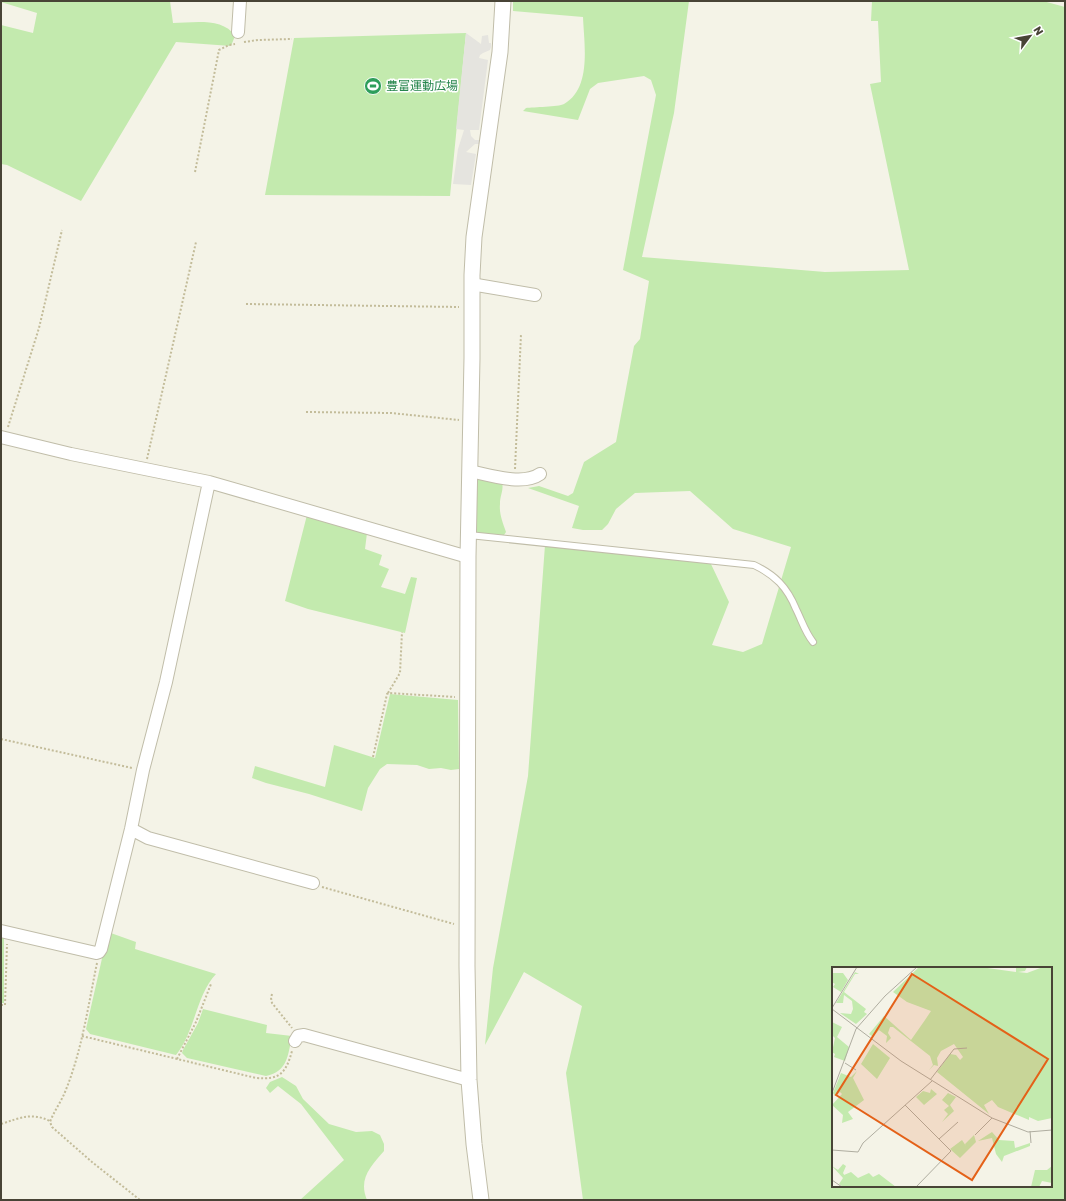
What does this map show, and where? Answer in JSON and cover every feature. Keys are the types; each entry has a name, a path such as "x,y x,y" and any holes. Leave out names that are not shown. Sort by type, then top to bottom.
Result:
{"street":[{"path":"239,39 240,1"},
{"path":"481,1200 474,1144 469,1080 467,928 468,557 471,421 471,284 474,237 500,52 503,1"},
{"path":"471,284 535,295"},
{"path":"3,437 71,454 209,482 468,557"},
{"path":"470,471 514,479 528,479 536,477 540,474"},
{"path":"4,932 99,952 132,829 143,770 166,682 209,482"},
{"path":"132,829 148,838 313,883"},
{"path":"297,1039 304,1035 469,1080"}],"lane":[{"path":"469,535 754,565 776,578 784,587 797,609 805,632 813,642"}],"path":[{"path":"195,172 219,50 239,39 292,39"},
{"path":"3,437 39,328 62,230"},
{"path":"145,469 196,242"},
{"path":"246,304 472,307"},
{"path":"514,479 521,334"},
{"path":"306,412 391,412 471,421"},
{"path":"373,757 387,694 400,673 402,632"},
{"path":"387,694 390,692 468,698"},
{"path":"1,739 143,770"},
{"path":"313,883 467,928"},
{"path":"1,1005 6,1005 4,932"},
{"path":"99,952 82,1036 65,1092 50,1121 52,1127 92,1162 140,1200"},
{"path":"177,1059 196,1022 211,984"},
{"path":"82,1036 256,1078 273,1078 280,1075 288,1066 297,1039 272,1003 270,998 272,994"},
{"path":"1,1124 34,1116 50,1121"}],"green space":[{"path":"1,1 170,1 173,23 207,22 223,26 230,30 235,36 231,46 176,42 81,201 7,165 1,164 1,25 33,33 37,13"},
{"path":"513,1 689,1 674,113 642,257 825,272 909,270 870,84 881,82 878,21 871,21 872,1 1043,1 1065,7 1065,1200 583,1200 566,1073 582,1006 524,972 485,1045 493,968 528,776 545,545 710,562 729,602 712,645 743,652 762,644 791,547 733,529 690,491 635,493 616,509 608,524 602,530 583,530 572,528 579,506 528,488 539,486 568,496 573,493 584,462 616,442 634,346 640,339 649,281 623,270 656,95 651,80 644,76 598,83 590,89 578,120 523,111 526,108 561,105 573,97 583,77 585,52 583,17 513,11"},
{"name":"豊富運動広場","path":"466,33 450,196 265,195 294,38"},
{"path":"480,477 502,481 503,488 500,501 500,511 506,532 504,535 477,533 477,480"},
{"path":"307,515 367,533 365,549 382,555 379,565 389,569 381,587 405,594 411,577 417,578 405,633 308,609 285,601"},
{"path":"390,694 458,700 459,769 429,769 417,765 387,764 380,769 368,788 362,811 252,778 255,766 325,787 334,745 375,758"},
{"path":"108,932 136,942 135,949 216,974 204,992 187,1036 176,1055 90,1034 86,1029"},
{"path":"1,934 4,935 4,1003 1,1003"},
{"path":"203,1009 267,1025 266,1033 292,1036 288,1056 283,1066 279,1071 266,1076 187,1058 182,1053 198,1023"},
{"path":"282,1077 296,1086 303,1099 329,1124 356,1132 372,1131 380,1135 384,1144 384,1151 367,1173 364,1186 367,1200 300,1200 344,1160 301,1104 278,1086 270,1093 266,1088 270,1082"}],"shaded area":[{"path":"466,33 481,44 482,36 488,35 489,43 491,43 490,50 480,55 479,58 488,60 479,130 470,130 471,136 475,140 479,140 479,144 475,144 466,152 476,154 471,185 453,184 458,149 464,130 456,129"}],"place":[{"name":"豊富運動広場","path":"373,86"}]}
